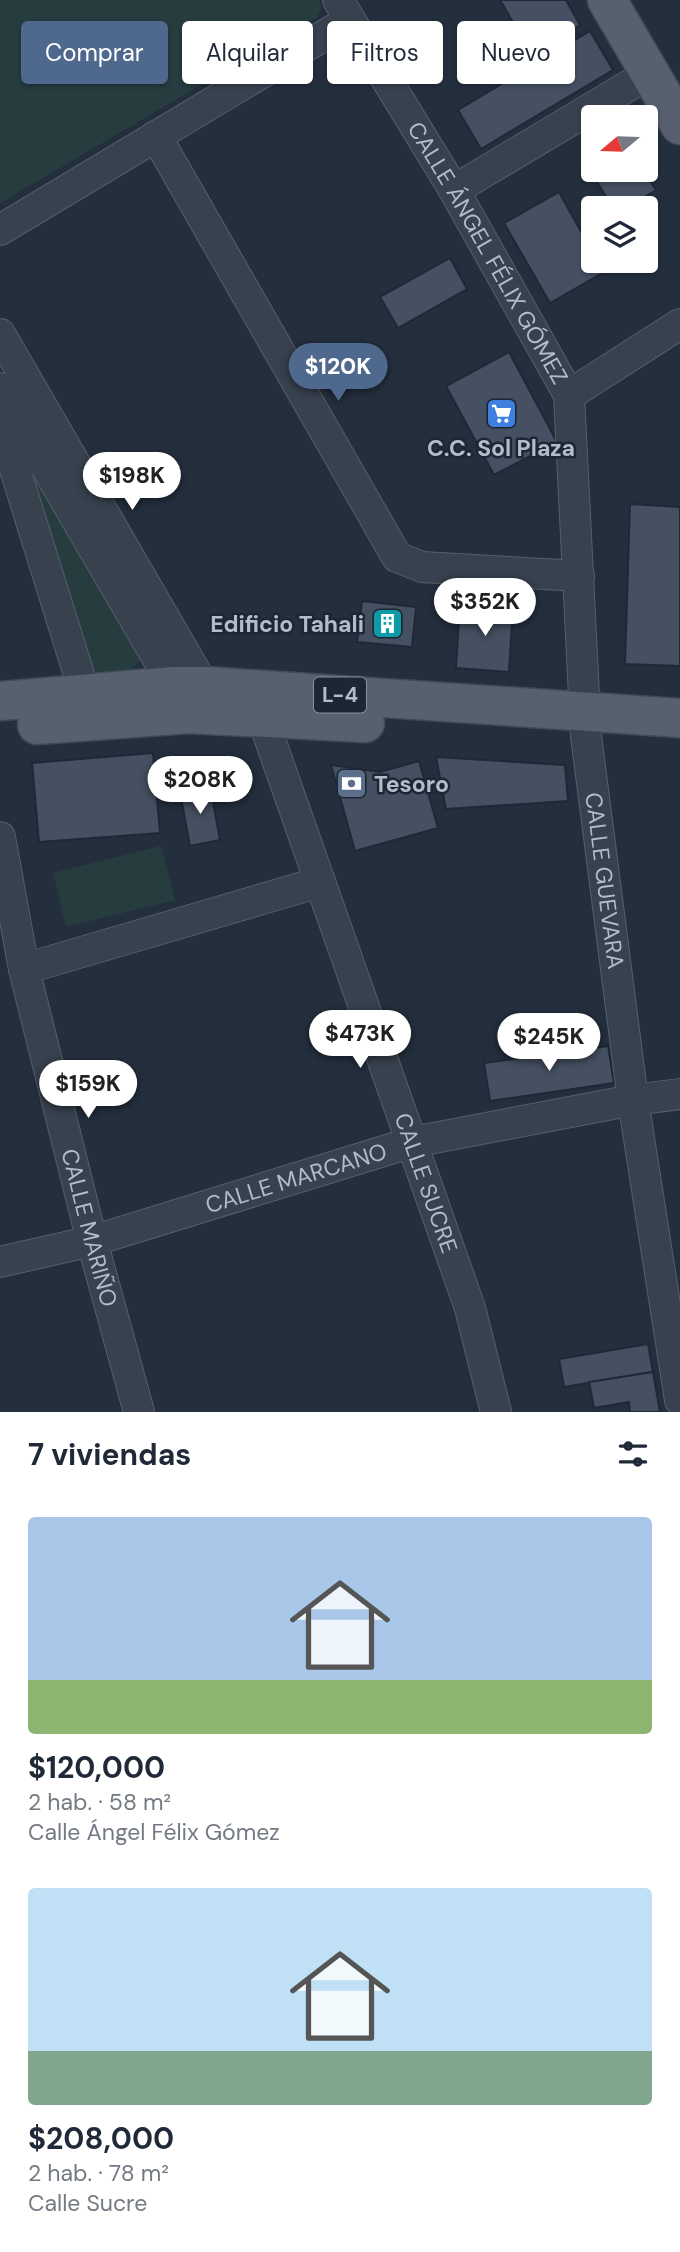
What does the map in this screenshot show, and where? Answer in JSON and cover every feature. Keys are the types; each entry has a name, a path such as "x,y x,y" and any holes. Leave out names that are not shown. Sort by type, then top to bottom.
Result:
{"main road":[{"path":"607,0 680,125"},
{"name":"L-4","path":"0,701 85,694 197,700 586,724 680,742"},
{"name":"L-4","path":"0,727 197,700 262,717 586,724 680,718"}],"street":[{"path":"0,230 156,136 344,10"},
{"name":"CALLE ÁNGEL FÉLIX GÓMEZ","path":"344,10 454,190 569,395 586,724"},
{"path":"454,190 650,73"},
{"path":"156,136 397,557 422,567 579,576"},
{"path":"569,395 680,324"},
{"path":"0,334 197,700"},
{"path":"0,388 197,700"},
{"path":"0,428 85,694"},
{"name":"CALLE SUCRE","path":"262,717 470,1308 496,1412"},
{"name":"CALLE GUEVARA","path":"586,724 633,1100 680,1400"},
{"name":"CALLE MARIÑO","path":"0,837 24,969 92,1241 139,1412"},
{"path":"24,969 320,881"},
{"name":"CALLE MARCANO","path":"0,1262 92,1241 413,1142 633,1100 680,1094"}],"green space":[{"path":"0,0 319,0 322,8 317,17 310,21 182,21 182,84 203,84 0,203"},
{"path":"35,478 143,658 122,678 96,680 34,484"},
{"path":"161,846 175,900 66,927 53,873"}],"building":[{"path":"500,0 566,0 580,25 575,28 575,21 512,21"},
{"path":"590,31 613,70 481,149 458,110 501,84 575,84 575,40"},
{"path":"597,182 651,182 656,190 646,196 606,196"},
{"path":"559,192 581,231 581,273 602,273 550,303 504,223"},
{"path":"450,258 467,289 398,328 380,297"},
{"name":"C.C. Sol Plaza","path":"509,352 557,442 494,475 446,386"},
{"path":"630,504 680,507 680,666 625,664"},
{"name":"Edificio Tahali","path":"362,601 416,607 412,647 357,642"},
{"path":"460,603 513,607 509,672 456,668"},
{"path":"153,753 160,833 39,842 32,763"},
{"path":"436,757 565,765 568,801 446,809"},
{"path":"419,761 438,828 355,851 331,765 380,772"},
{"path":"210,786 220,840 190,846 180,792"},
{"path":"608,1046 614,1083 490,1101 484,1063"},
{"path":"648,1344 653,1372 564,1387 559,1359"},
{"path":"653,1372 660,1412 630,1412 629,1402 594,1408 589,1382"}],"place":[{"name":"C.C. Sol Plaza","path":"501,414"},
{"name":"Edificio Tahali","path":"387,624"},
{"name":"Tesoro","path":"351,784"}]}
